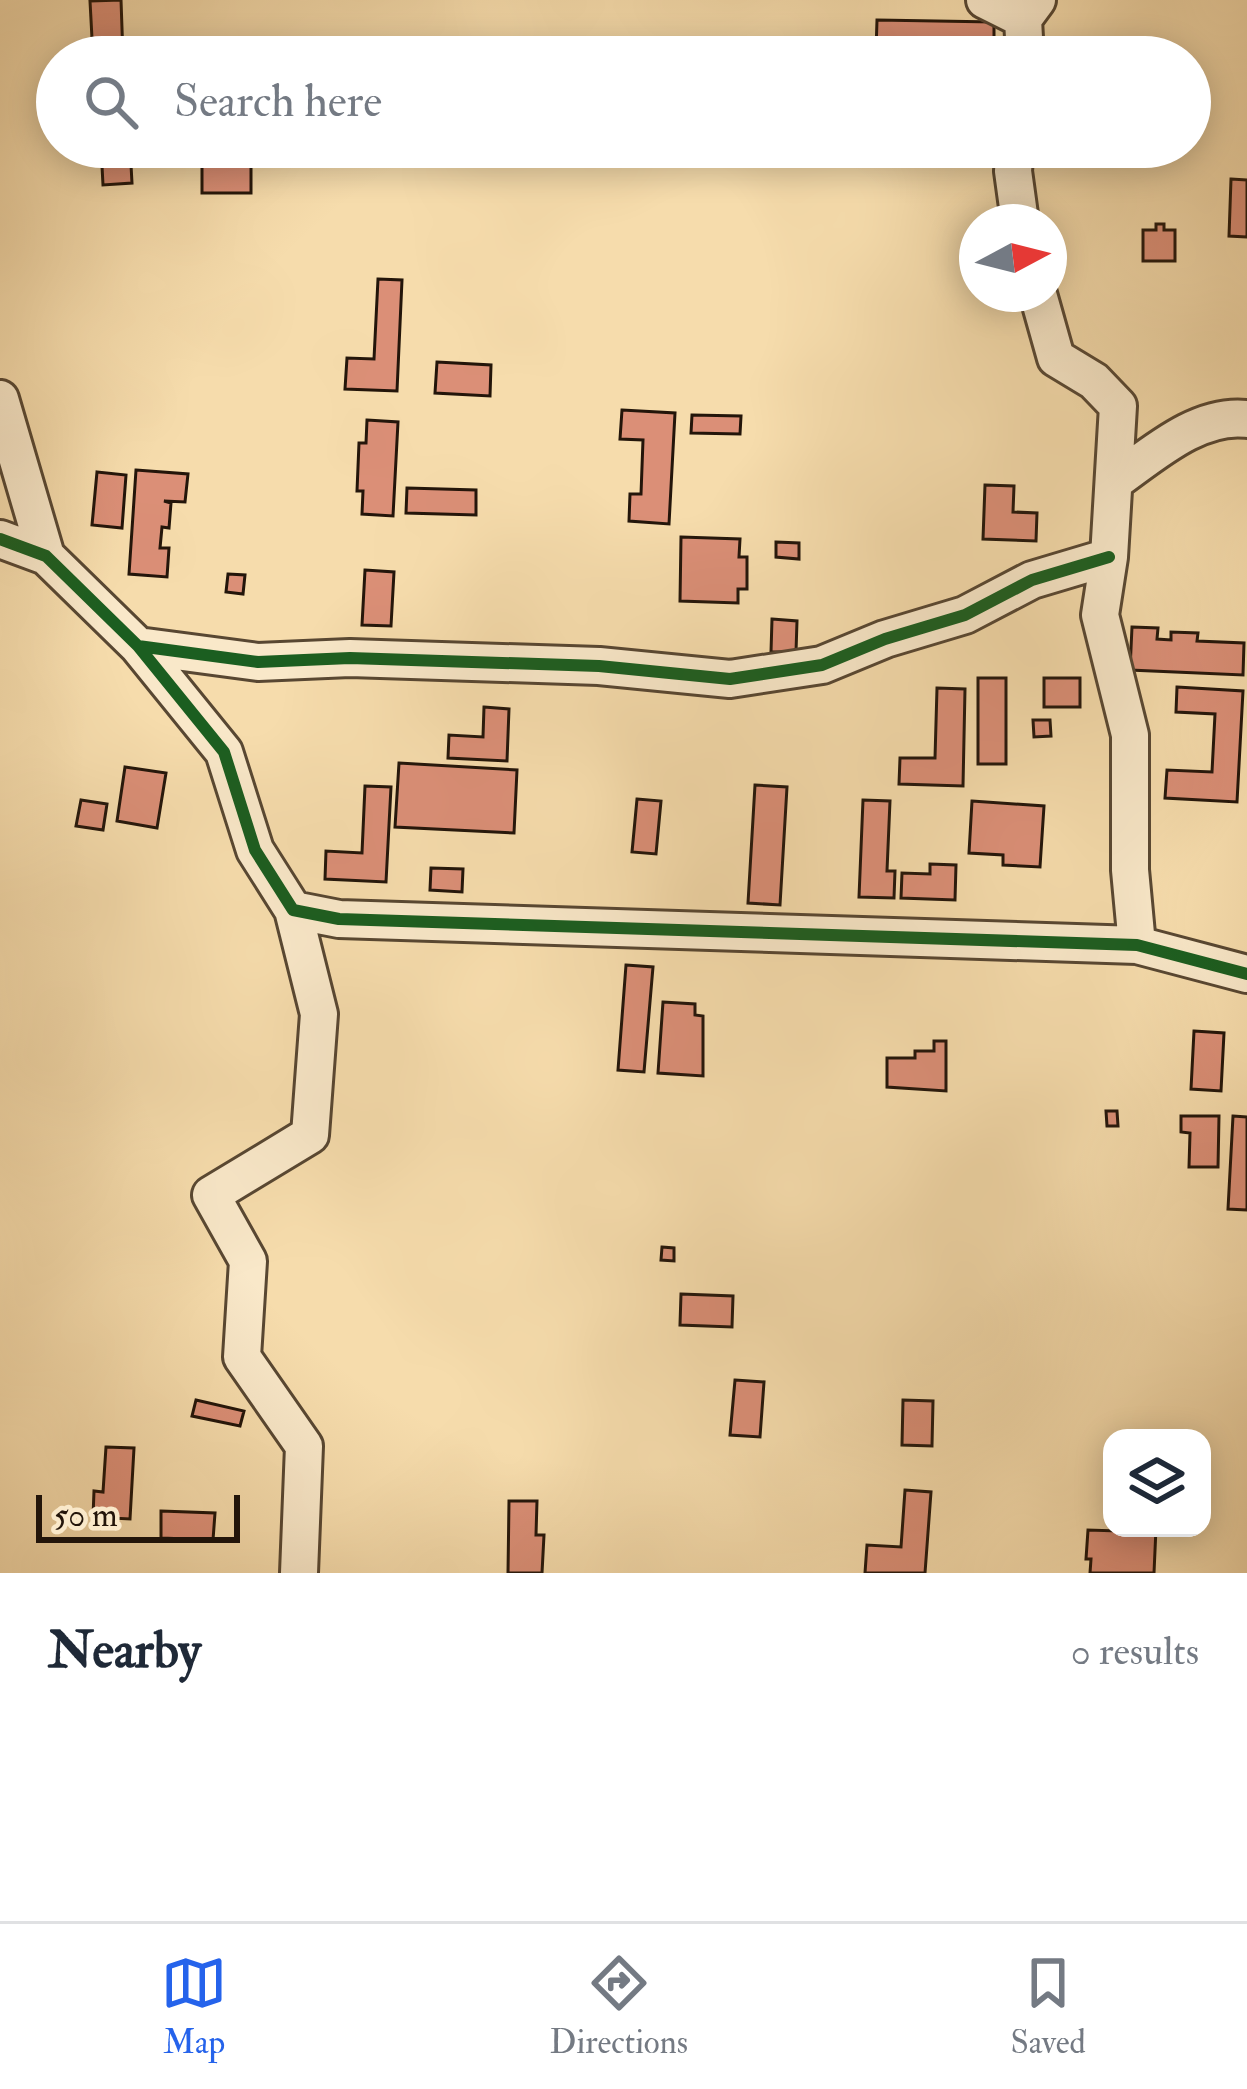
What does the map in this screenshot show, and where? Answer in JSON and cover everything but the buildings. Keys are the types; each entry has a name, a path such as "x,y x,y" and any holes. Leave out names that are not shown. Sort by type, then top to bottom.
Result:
{"street":[{"path":"985,0 1030,10"},
{"path":"1012,168 1017,204"},
{"path":"1043,312 1056,358 1094,381 1118,406 1109,557 1100,615 1130,735 1130,870 1137,945"},
{"path":"0,399 46,556"},
{"path":"1114,482 1182,434 1234,418 1247,419"},
{"path":"0,539 46,556 138,646 224,752 255,850 293,910 319,1014 310,1135 211,1195 248,1261 242,1357 304,1446 299,1573"},
{"path":"138,646 258,662 350,658 555,664 730,679 822,665 885,639 965,615 1032,580 1109,557"},
{"path":"293,910 339,919 1137,945 1247,974"}],"cycle path":[{"path":"0,539 46,556 138,646 224,752 255,850 293,910 339,919 1137,945 1247,974"},
{"path":"138,646 258,662 350,658 599,666 730,679 822,665 885,639 965,615 1032,580 1109,557"}]}
